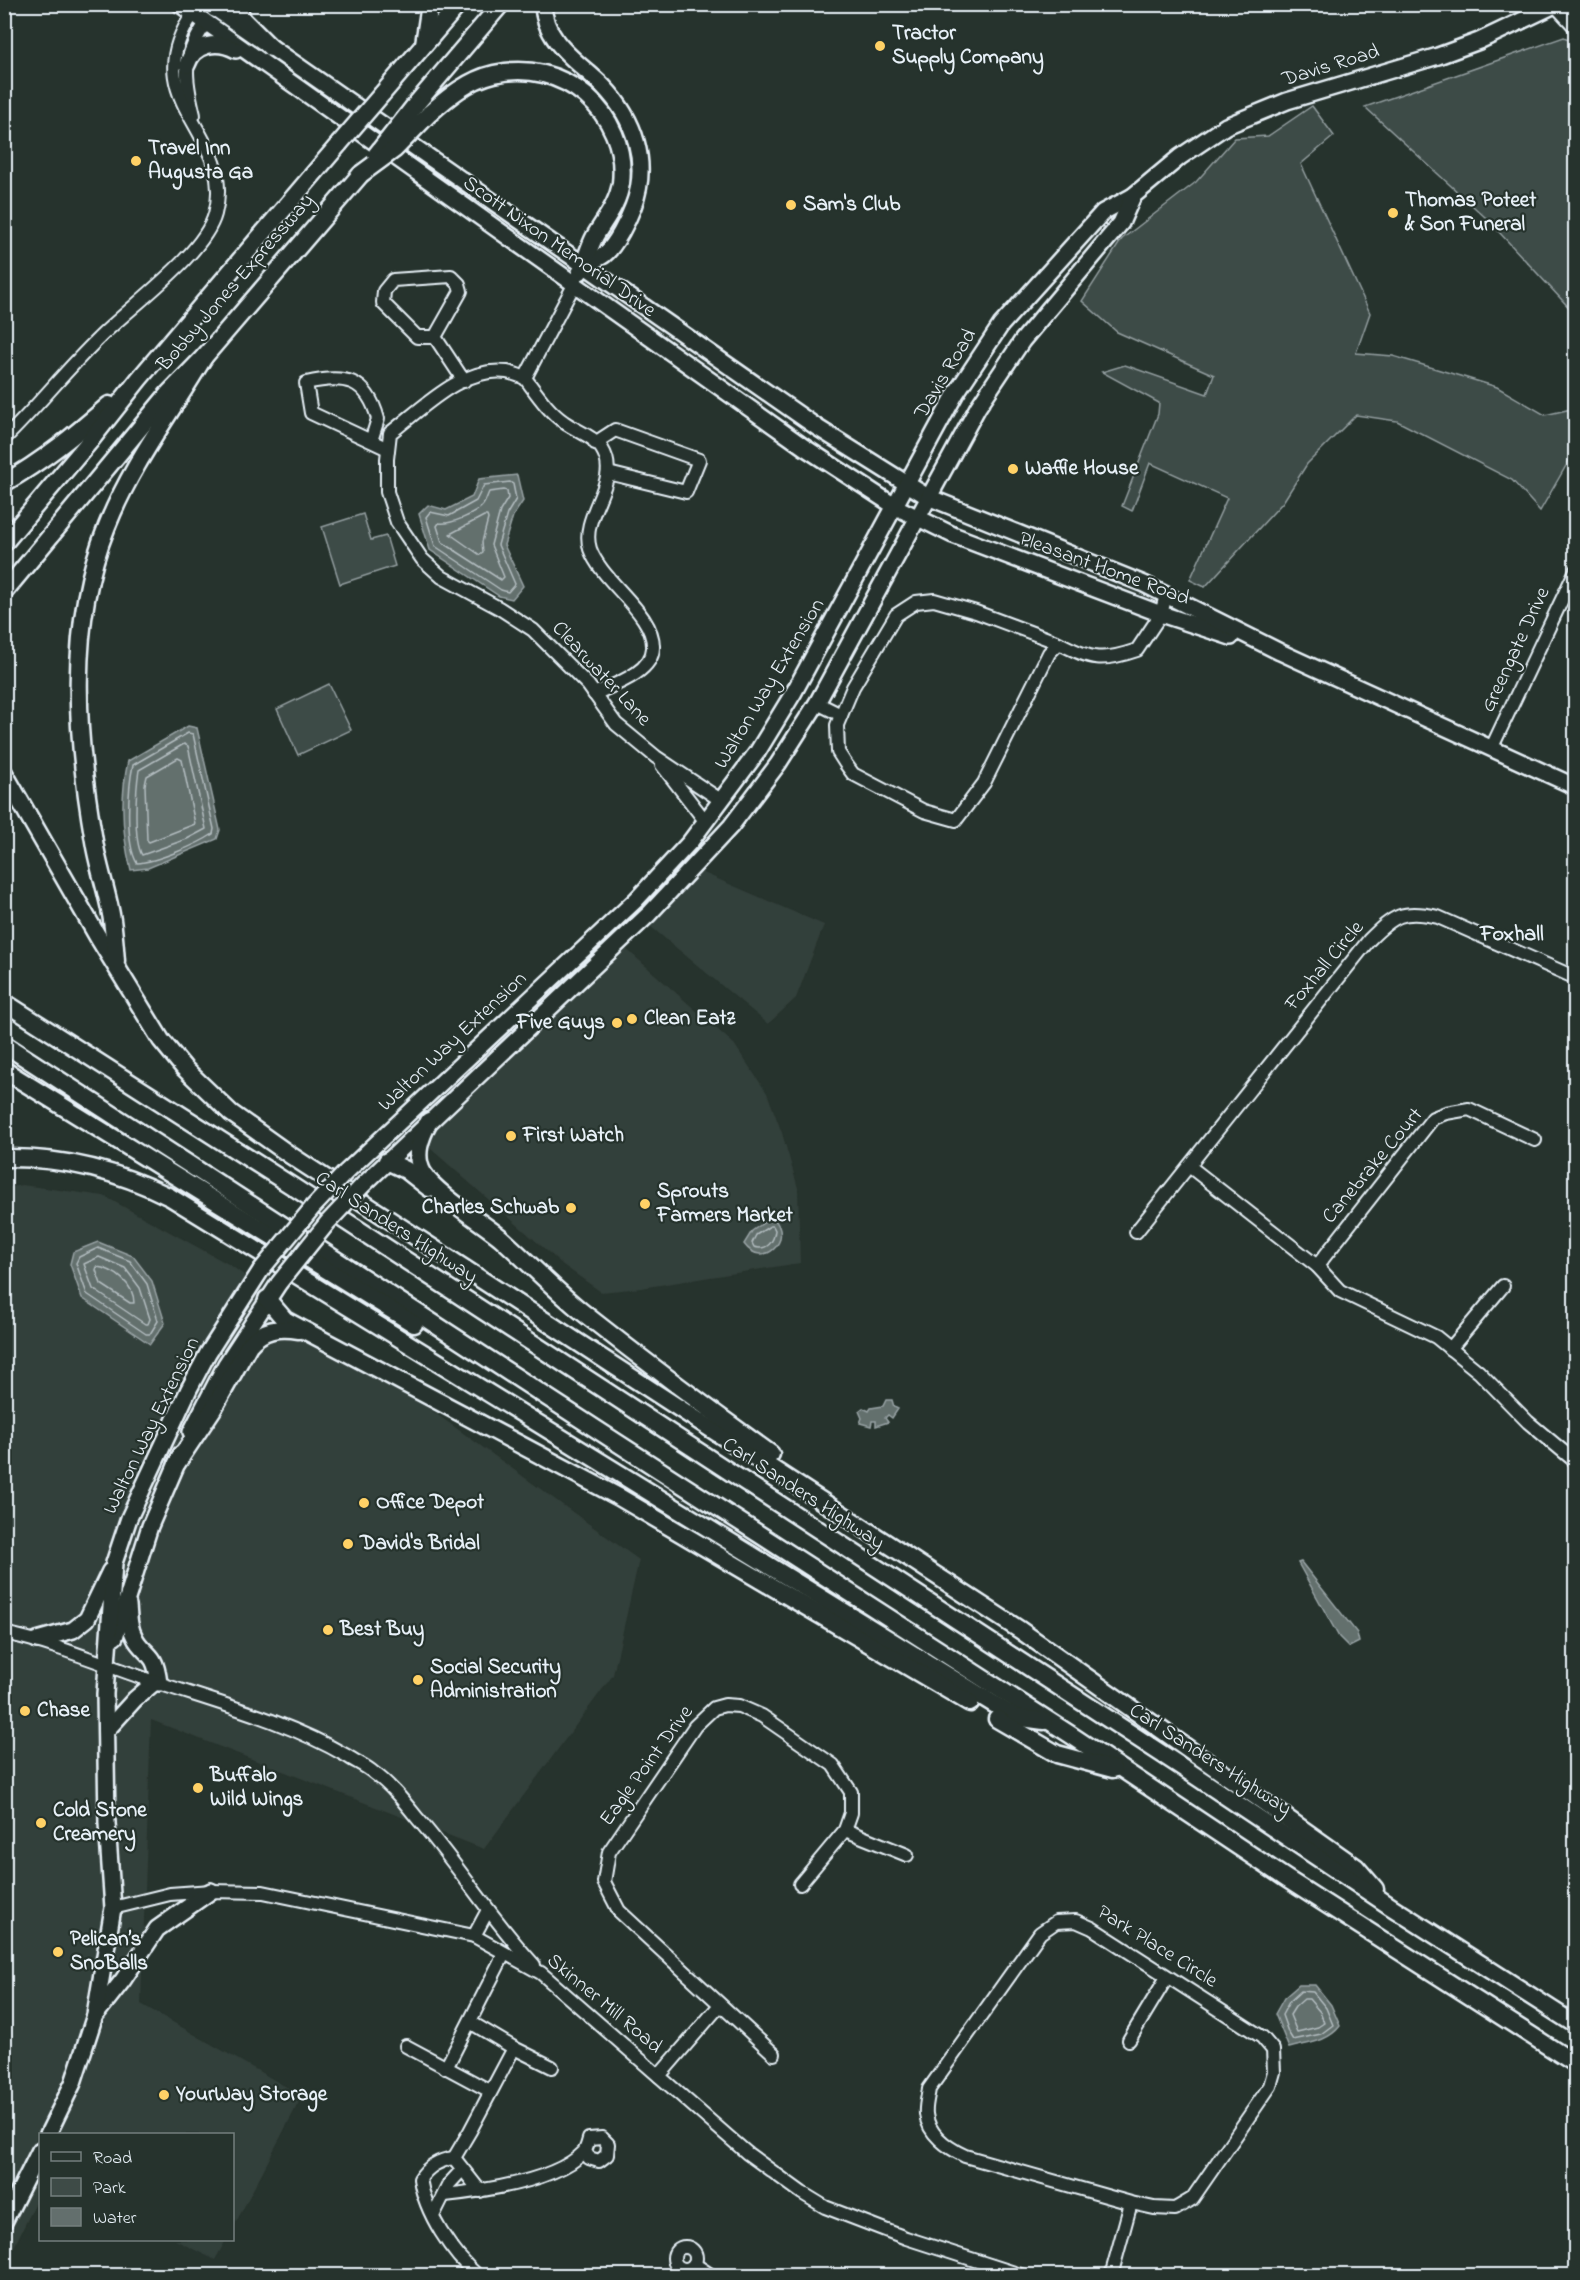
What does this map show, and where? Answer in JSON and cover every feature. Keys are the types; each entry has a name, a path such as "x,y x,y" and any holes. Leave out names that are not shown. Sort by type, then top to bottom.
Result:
{"highway":[{"path":"236,4 243,20 271,48"},
{"path":"423,48 430,4"},
{"name":"Bobby Jones Expressway","path":"4,543 139,379 459,4"},
{"path":"422,109 501,4"},
{"path":"422,109 475,80 510,71 546,74 564,80 580,89 595,103 609,122 619,147 621,183 616,202 594,237 584,266"},
{"name":"Bobby Jones Expressway","path":"4,592 169,393 204,357 361,174 394,149 422,109"},
{"path":"117,968 112,920 94,844 86,796 79,681 86,601 106,527 130,475 147,444 178,401 204,357"},
{"path":"4,483 63,445 139,379"},
{"path":"4,773 161,1040 184,1068 231,1113 300,1161 1020,1630 1356,1867 1390,1906"},
{"name":"Carl Sanders Highway","path":"4,1002 292,1186 1575,2025"},
{"path":"4,1044 1575,2064"},
{"path":"4,1070 422,1329 487,1358"},
{"path":"429,1121 418,1142 418,1157 422,1171 436,1188 500,1238 581,1310 717,1415 787,1465 807,1490"},
{"path":"4,1158 43,1159 98,1169 128,1178 171,1197 1015,1718 1049,1721"},
{"path":"387,1161 418,1179 522,1259"},
{"path":"267,1299 285,1320 618,1497 1057,1754 1128,1773"},
{"path":"177,1463 213,1409 255,1338 272,1329 282,1327 308,1332"}],"main road":[{"name":"Scott Nixon Memorial Drive","path":"180,4 207,10 271,48 818,428 928,497"},
{"path":"543,4 548,27 557,42 619,104 630,123 639,148 638,195 629,217 606,253 584,266 575,283"},
{"name":"Davis Road","path":"907,484 956,393 1001,325 1102,212 1133,196 1180,158 1226,126 1287,101 1469,45 1555,5"},
{"name":"Scott Nixon Memorial Drive","path":"207,10 265,65 795,441 896,507 918,517"},
{"path":"187,65 196,50 214,44 230,46 265,65"},
{"name":"Davis Road","path":"928,497 978,407 1022,341 1121,223 1133,196"},
{"name":"Walton Way Extension","path":"48,2133 73,2083 95,2015 113,1908 107,1823 105,1694 114,1563 129,1518 189,1389 208,1353 260,1273 313,1207 365,1153 610,923 690,842 706,822 762,745 794,693 907,484"},
{"name":"Walton Way Extension","path":"107,1666 150,1526 177,1463 226,1364 267,1299 328,1222 363,1185 649,914 731,826 778,764 817,703 928,497"},
{"name":"Pleasant Home Road","path":"928,497 1144,584 1280,652 1492,747 1575,787"},
{"name":"Pleasant Home Road","path":"918,517 953,535 1161,614 1280,652"},
{"path":"610,923 622,939"},
{"path":"365,1153 387,1161"},
{"path":"260,1273 267,1299"},
{"path":"37,1640 73,1630 87,1619 114,1563"},
{"path":"106,1731 135,1699 158,1683 152,1658 142,1648 132,1632 128,1594"},
{"path":"95,2015 123,1980 157,1929 211,1891"},
{"path":"4,2222 39,2152"}],"street":[{"path":"1555,5 1575,28"},
{"path":"198,128 187,89 187,65 188,53 207,10"},
{"path":"4,439 100,336 180,263 207,234 216,212 217,178 214,163 198,128 180,98 174,75 177,46 184,28 207,10"},
{"path":"451,276 459,284 461,291 435,337 417,337 383,303 384,291 393,280 451,276"},
{"path":"575,283 525,378 547,408 602,448 608,473 589,523 590,549 604,571 651,631 654,650 645,666 594,694"},
{"path":"435,337 464,381"},
{"name":"Clearwater Lane","path":"525,378 508,372 480,374 455,384 390,433 387,492 397,522 422,559 442,577 499,608 533,630 594,694 616,724 656,757 722,801"},
{"path":"370,441 378,419 366,391 348,379 306,383 311,413 370,441 388,449"},
{"path":"595,443 615,430 699,460 686,492 608,473"},
{"name":"Greengate Drive","path":"1492,747 1575,570"},
{"path":"1059,643 1049,653 984,783 956,820 924,811 853,774 838,752 837,725 853,687 896,615 916,602 934,600 976,612 1059,643 1080,654 1101,659 1137,650 1161,614 1166,596"},
{"path":"817,703 841,715"},
{"path":"656,757 706,822"},
{"name":"Foxhall Circle","path":"1136,1232 1369,940 1384,925 1403,914 1419,912 1438,917 1575,978"},
{"name":"Canebrake Court","path":"1317,1266 1433,1118 1469,1109 1535,1140"},
{"path":"1189,1166 1317,1266 1340,1291 1436,1337 1479,1372 1528,1422 1575,1462"},
{"path":"1450,1349 1503,1286"},
{"path":"4,1633 80,1653 107,1666 265,1718 330,1746 374,1773 406,1804 438,1842 488,1910 542,1973"},
{"name":"Eagle Point Drive","path":"774,2054 620,1911 604,1882 609,1852 695,1726 714,1708 725,1705 739,1706 762,1716 833,1765 851,1792 851,1813 845,1830 800,1884"},
{"path":"845,1830 907,1855"},
{"name":"Skinner Mill Road","path":"113,1908 170,1894 211,1891 263,1892 474,1936 542,1973 747,2153 802,2193 825,2207 906,2238 1024,2276"},
{"path":"474,1936 488,1910"},
{"name":"Park Place Circle","path":"1076,1921 1092,1928 1262,2037 1273,2050 1274,2072 1270,2086 1192,2199 1175,2209 1154,2208 1131,2203 964,2156 949,2148 934,2133 926,2115 929,2089 1040,1933 1056,1922 1076,1921"},
{"path":"446,2068 504,1953"},
{"path":"1129,2040 1167,1977"},
{"path":"659,2076 720,2005"},
{"path":"470,2022 552,2067"},
{"path":"406,2046 490,2091"},
{"path":"478,2276 452,2249 433,2217 420,2180 425,2171 432,2166 440,2161 454,2158 514,2048"},
{"path":"445,2195 507,2186 548,2173 585,2151"},
{"path":"454,2158 480,2191"},
{"path":"433,2217 449,2184 462,2170"},
{"path":"1111,2276 1131,2203"},
{"path":"694,2264 712,2276"}],"shaded area":[{"path":"699,871 824,925 796,998 768,1024 650,926"},
{"path":"623,946 734,1044 767,1093 782,1133 798,1188 800,1263 641,1288 601,1292 563,1265 423,1142 428,1128"},
{"path":"22,1185 104,1196 230,1265 639,1560 613,1675 484,1849 151,1720 141,2004 302,2096 234,2226 234,2133 39,2133 39,2196 5,2265 4,1188"},
{"path":"177,2241 225,2241 215,2260"}],"green space":[{"path":"1564,37 1576,43 1575,314 1486,218 1365,107"},
{"path":"1312,106 1334,136 1301,164 1370,313 1356,353 1393,356 1497,387 1545,415 1571,409 1575,401 1575,458 1571,457 1540,511 1512,480 1397,421 1356,415 1307,464 1283,502 1205,587 1190,580 1227,498 1150,463 1132,511 1122,506 1158,414 1159,403 1102,372 1125,365 1207,394 1214,375 1117,332 1082,301 1122,239 1196,182 1235,138 1268,136"},
{"path":"363,514 371,540 386,536 395,566 340,584 322,527"},
{"path":"329,684 351,730 298,755 277,709"}],"water":[{"path":"517,475 523,501 513,516 504,545 523,586 512,599 499,596 430,550 419,514 428,505 446,510 472,497 479,479"},
{"path":"188,726 197,728 220,830 217,839 148,868 131,870 123,816 128,761"},
{"path":"769,1219 774,1219 779,1227 778,1243 767,1253 760,1254 752,1251 744,1244 752,1231"},
{"path":"98,1242 133,1256 152,1281 165,1323 150,1344 82,1298 70,1264 73,1252"},
{"path":"886,1400 892,1400 894,1407 898,1409 892,1418 888,1415 885,1418 888,1422 876,1426 876,1421 872,1421 871,1426 860,1423 862,1418 859,1411 863,1408 869,1411 871,1408 883,1406"},
{"path":"1301,1562 1357,1633 1359,1642 1349,1647 1339,1637 1298,1563"},
{"path":"1299,1985 1315,1985 1331,2005 1340,2026 1324,2039 1289,2048 1275,2014 1284,1998"}],"place":[{"name":"Tractor Supply Company","path":"880,46"},
{"name":"Travel Inn Augusta Ga","path":"136,161"},
{"name":"Sam's Club","path":"791,205"},
{"name":"Thomas Poteet & Son Funeral","path":"1393,213"},
{"name":"Waffle House","path":"1013,469"},
{"name":"Clean Eatz","path":"632,1019"},
{"name":"Five Guys","path":"617,1023"},
{"name":"First Watch","path":"511,1136"},
{"name":"Sprouts Farmers Market","path":"645,1204"},
{"name":"Charles Schwab","path":"571,1208"},
{"name":"Office Depot","path":"364,1503"},
{"name":"David's Bridal","path":"348,1544"},
{"name":"Best Buy","path":"328,1630"},
{"name":"Social Security Administration","path":"418,1680"},
{"name":"Chase","path":"25,1711"},
{"name":"Buffalo Wild Wings","path":"198,1788"},
{"name":"Cold Stone Creamery","path":"41,1823"},
{"name":"Pelican’s SnoBalls","path":"58,1952"},
{"name":"YourWay Storage","path":"164,2095"}],"district":[{"name":"Foxhall","path":"1512,935"}]}
